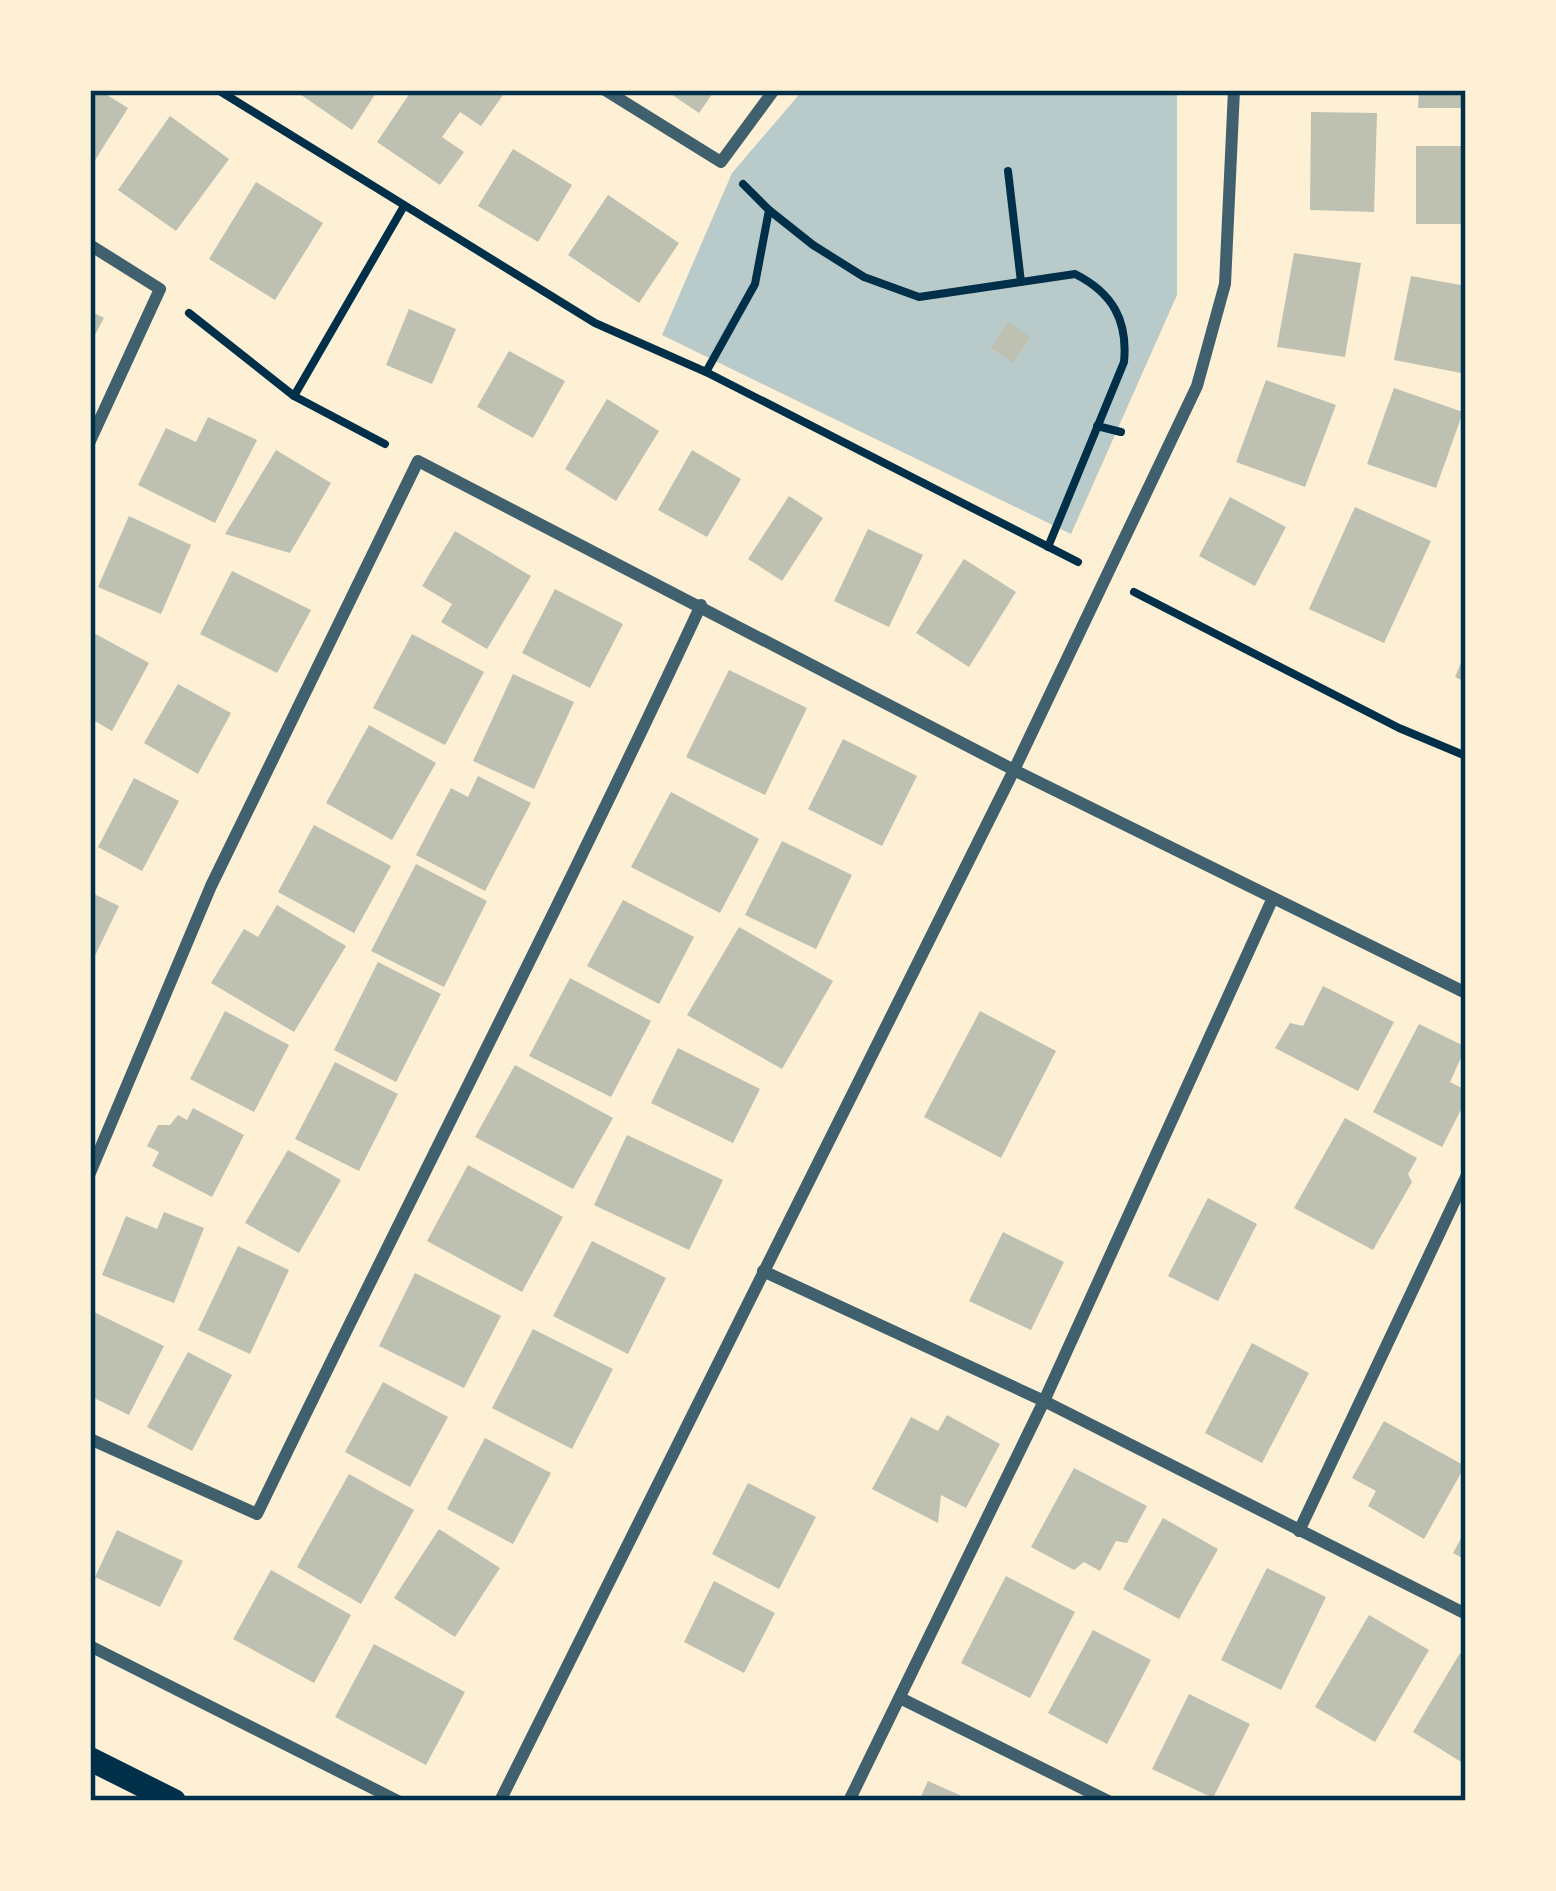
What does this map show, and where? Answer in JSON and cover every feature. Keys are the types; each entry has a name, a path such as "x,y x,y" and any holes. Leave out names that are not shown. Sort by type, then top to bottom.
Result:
{"main road":[{"path":"90,1759 174,1801"}],"street":[{"path":"605,90 721,162 774,90"},
{"path":"500,1801 1014,770 1197,386 1226,284 1234,90"},
{"path":"90,244 160,290 90,441"},
{"path":"90,1173 211,886 418,461 1014,770 1466,993"},
{"path":"90,1438 257,1514 397,1221 601,821 700,604"},
{"path":"849,1801 1045,1401 1272,900"},
{"path":"1299,1532 1466,1177"},
{"path":"764,1271 1045,1401 1466,1614"},
{"path":"90,1646 398,1801"},
{"path":"899,1698 1108,1801"}],"path":[{"path":"218,90 595,323 706,372 1399,728 1466,756"},
{"path":"721,162 769,210 863,277 919,296 1075,274 1106,296 1127,335 1124,362 1048,547"},
{"path":"1008,171 1021,282"},
{"path":"294,395 404,206"},
{"path":"706,372 755,284 769,210"},
{"path":"160,290 294,395 418,461"},
{"path":"1097,426 1121,432"}],"shaded area":[{"path":"803,90 1177,90 1177,295 1071,534 662,335 732,173"}],"building":[{"path":"90,90 99,90 128,108 90,168"},
{"path":"294,90 378,90 352,130"},
{"path":"412,90 496,90 503,95 481,126 460,112 442,137 464,152 440,185 377,142"},
{"path":"665,90 715,90 699,113"},
{"path":"1419,90 1466,90 1466,108 1418,108"},
{"path":"1311,112 1377,113 1374,212 1310,210"},
{"path":"170,116 229,159 176,231 118,190"},
{"path":"1416,146 1466,146 1466,224 1416,224"},
{"path":"513,149 572,185 538,242 478,206"},
{"path":"256,182 323,223 275,300 209,259"},
{"path":"608,195 679,243 639,303 568,255"},
{"path":"1294,253 1361,263 1345,357 1277,347"},
{"path":"1411,276 1466,286 1461,373 1394,360"},
{"path":"409,309 456,329 432,384 386,365"},
{"path":"90,311 104,318 90,344"},
{"path":"1008,322 1031,337 1013,363 991,348"},
{"path":"509,351 565,381 533,438 477,407"},
{"path":"1266,380 1336,405 1305,487 1236,462"},
{"path":"1394,388 1463,412 1436,488 1367,464"},
{"path":"607,399 659,431 616,501 565,469"},
{"path":"208,417 257,440 215,523 138,485 166,428 196,442"},
{"path":"276,450 331,483 290,553 225,534"},
{"path":"692,450 741,479 707,537 658,510"},
{"path":"789,496 823,518 782,581 748,559"},
{"path":"1230,497 1286,527 1255,586 1199,556"},
{"path":"1355,507 1431,541 1384,643 1309,609"},
{"path":"129,516 191,545 161,614 98,587"},
{"path":"868,529 923,555 889,627 834,601"},
{"path":"455,531 531,576 487,649 441,622 452,604 422,586"},
{"path":"964,559 1016,592 969,667 916,633"},
{"path":"232,571 311,610 277,673 200,634"},
{"path":"555,589 623,624 590,688 522,653"},
{"path":"90,631 149,663 112,731 90,718"},
{"path":"412,634 484,672 445,745 373,708"},
{"path":"1466,651 1466,682 1455,677"},
{"path":"729,670 807,708 765,795 686,757"},
{"path":"513,674 574,702 534,789 473,761"},
{"path":"178,684 231,713 198,774 144,743"},
{"path":"369,725 436,763 392,840 326,803"},
{"path":"843,739 917,776 882,846 808,809"},
{"path":"478,776 531,803 485,891 416,855 451,788 468,797"},
{"path":"134,778 179,801 142,871 98,847"},
{"path":"671,792 759,839 720,913 631,867"},
{"path":"314,825 391,866 354,933 278,892"},
{"path":"782,841 852,875 816,949 745,915"},
{"path":"416,864 487,901 444,987 371,951"},
{"path":"90,892 119,906 90,966"},
{"path":"623,900 694,937 659,1004 587,966"},
{"path":"277,905 346,946 294,1032 211,983 244,929 258,937"},
{"path":"739,927 833,981 782,1069 687,1015"},
{"path":"378,962 441,994 396,1082 334,1050"},
{"path":"570,978 651,1021 611,1097 529,1056"},
{"path":"1323,986 1394,1022 1358,1091 1275,1048 1290,1023 1303,1026"},
{"path":"225,1011 289,1045 254,1112 190,1079"},
{"path":"980,1011 1056,1051 1001,1158 924,1117"},
{"path":"1419,1024 1466,1047 1450,1082 1466,1090 1466,1100 1442,1147 1373,1112"},
{"path":"678,1048 760,1089 733,1143 651,1103"},
{"path":"335,1062 398,1094 359,1171 295,1139"},
{"path":"515,1065 613,1118 573,1189 475,1137"},
{"path":"193,1108 244,1135 212,1197 152,1166 159,1152 147,1146 158,1125 170,1125 178,1115 187,1120"},
{"path":"1345,1118 1417,1158 1408,1174 1412,1182 1373,1250 1294,1208"},
{"path":"627,1135 723,1180 689,1250 594,1205"},
{"path":"288,1150 341,1180 299,1253 245,1223"},
{"path":"468,1165 563,1217 522,1292 427,1241"},
{"path":"1208,1198 1257,1224 1218,1301 1168,1276"},
{"path":"164,1212 204,1228 174,1303 102,1275 126,1216 157,1229"},
{"path":"1003,1232 1064,1262 1031,1330 969,1301"},
{"path":"592,1241 666,1278 628,1354 553,1316"},
{"path":"238,1246 289,1270 250,1354 198,1330"},
{"path":"415,1273 501,1316 464,1388 379,1346"},
{"path":"94,1312 164,1346 129,1415 90,1396"},
{"path":"533,1329 613,1369 572,1449 492,1408"},
{"path":"1252,1343 1309,1373 1262,1463 1205,1433"},
{"path":"188,1352 232,1375 192,1451 147,1427"},
{"path":"383,1382 448,1417 410,1487 345,1452"},
{"path":"947,1415 1000,1444 966,1508 941,1495 938,1523 872,1489 911,1417 938,1431"},
{"path":"1384,1421 1465,1466 1424,1539 1368,1506 1376,1491 1352,1478"},
{"path":"485,1438 551,1473 513,1544 447,1509"},
{"path":"1074,1468 1147,1506 1127,1543 1116,1541 1100,1571 1084,1562 1074,1570 1031,1547"},
{"path":"349,1474 414,1510 361,1604 297,1567"},
{"path":"748,1483 816,1517 779,1589 712,1554"},
{"path":"1163,1518 1218,1549 1179,1619 1123,1589"},
{"path":"439,1529 500,1568 455,1637 394,1598"},
{"path":"1466,1529 1466,1560 1453,1553"},
{"path":"117,1530 183,1561 160,1607 95,1577"},
{"path":"1267,1568 1326,1597 1281,1690 1221,1660"},
{"path":"271,1570 351,1615 314,1683 233,1639"},
{"path":"1006,1576 1075,1612 1030,1698 961,1663"},
{"path":"714,1581 775,1613 744,1673 684,1642"},
{"path":"1369,1615 1429,1650 1375,1742 1315,1707"},
{"path":"1093,1630 1151,1660 1107,1744 1048,1713"},
{"path":"374,1644 465,1692 426,1765 335,1717"},
{"path":"1460,1653 1466,1657 1466,1765 1413,1732"},
{"path":"1189,1694 1250,1724 1213,1798 1152,1769"},
{"path":"928,1781 973,1801 919,1801"}]}
